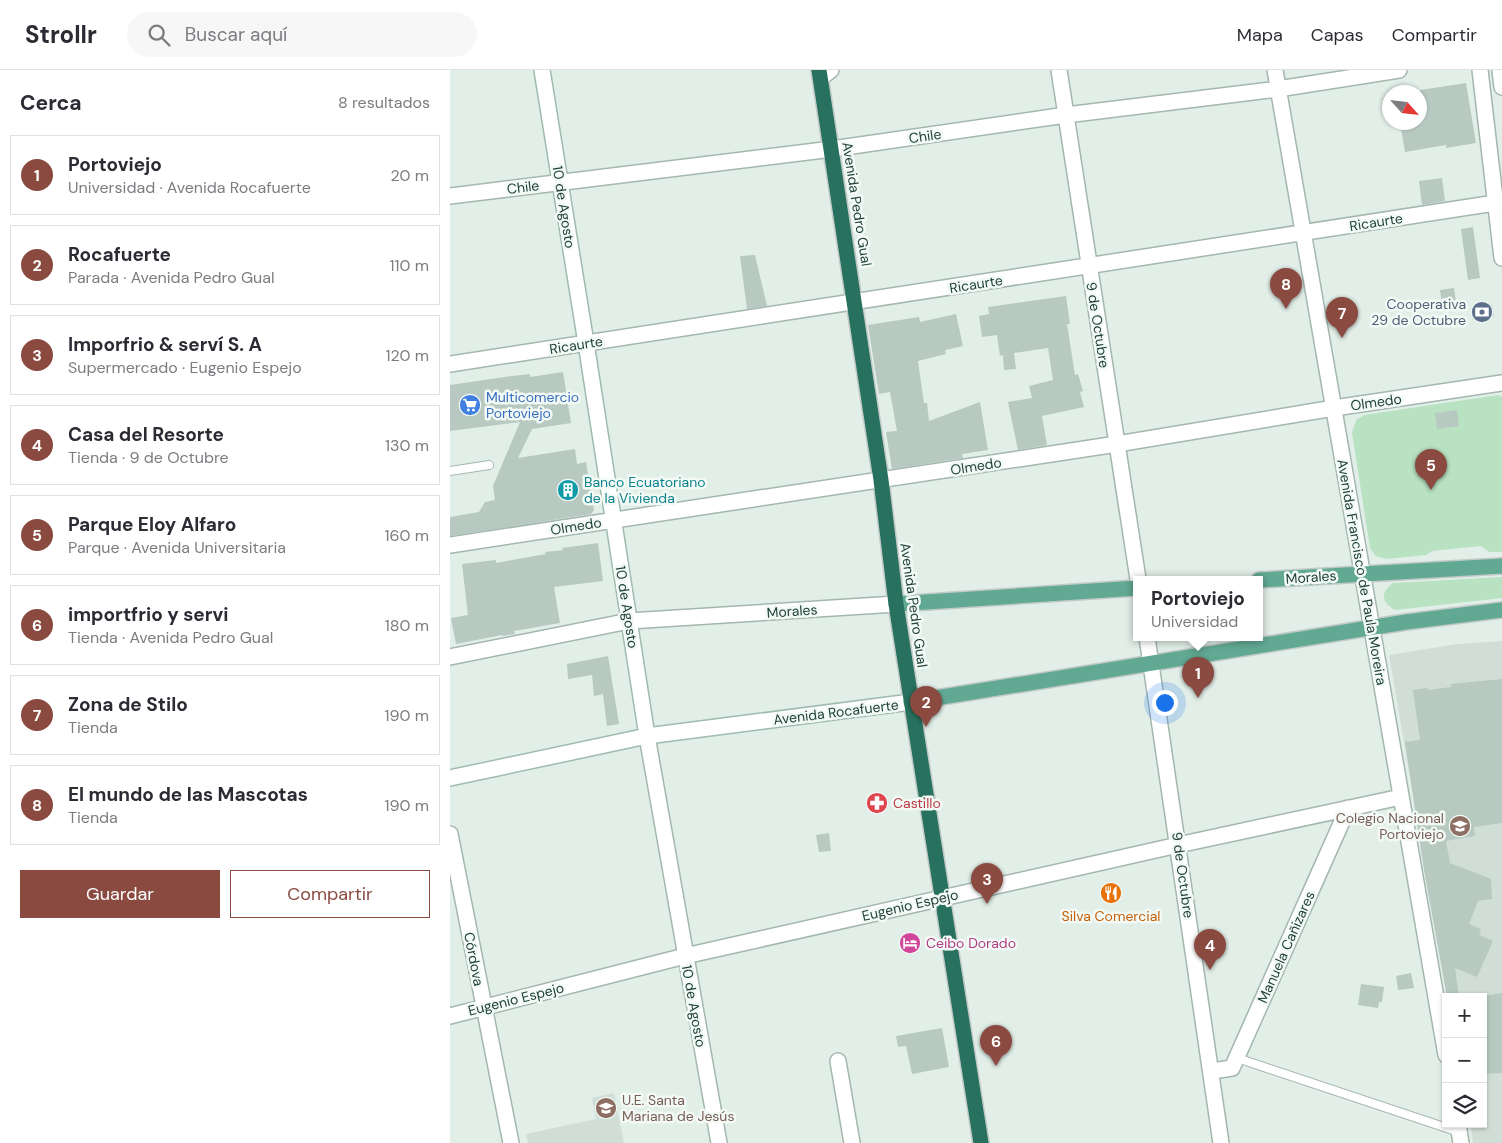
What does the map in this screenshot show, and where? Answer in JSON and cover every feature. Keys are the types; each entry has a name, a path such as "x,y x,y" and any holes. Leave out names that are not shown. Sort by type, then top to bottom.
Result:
{"highway":[{"name":"Avenida Pedro Gual","path":"824,73 832,149 881,480 896,604 981,1143"}],"main road":[{"name":"Morales","path":"1263,580 1502,566"},
{"name":"Morales","path":"896,604 1133,588"},
{"name":"Avenida Rocafuerte","path":"911,702 1371,628 1502,610"}],"street":[{"name":"10 de Agosto","path":"542,70 647,736 719,1143"},
{"name":"9 de Octubre","path":"1059,70 1138,576"},
{"name":"Avenida Francisco de Paula Moreira","path":"1275,70 1443,1038"},
{"name":"Chile","path":"450,196 832,149 1066,115 1278,89 1399,70"},
{"path":"1480,70 1499,203 1502,258"},
{"path":"1500,70 1502,87"},
{"name":"Ricaurte","path":"450,364 1499,203"},
{"name":"Olmedo","path":"450,544 1117,444 1334,408 1502,383"},
{"name":"Morales","path":"450,657 629,621 896,604"},
{"name":"9 de Octubre","path":"1147,641 1212,1071 1221,1143"},
{"name":"Avenida Rocafuerte","path":"450,778 647,736 911,702"},
{"name":"Eugenio Espejo","path":"450,1016 685,956 1401,797"},
{"name":"Manuela Cañizares","path":"1237,1058 1348,808"},
{"name":"Córdova","path":"450,834 511,1143"},
{"path":"1212,1071 1232,1068 1237,1058"},
{"path":"838,1061 852,1143"}],"lane":[{"path":"450,470 489,465"},
{"path":"1237,1058 1459,1133"}],"shaded area":[{"name":"Colegio Nacional Portoviejo","path":"1502,641 1502,1143 1473,1143 1471,1128 1487,1128 1487,993 1447,993 1389,655 1458,644"},
{"name":"U.E. Santa Mariana de Jesús","path":"614,1093 624,1143 528,1143 526,1134 596,1119 592,1098"}],"green space":[{"path":"1498,395 1502,397 1502,552 1489,552 1481,546 1432,551 1426,555 1386,559 1376,556 1370,548 1352,433 1356,420 1364,415"},
{"path":"1502,577 1502,598 1395,610 1387,604 1384,597 1386,590 1393,583"}],"building":[{"path":"1466,83 1476,143 1446,148 1446,145 1405,152 1401,130 1427,130 1427,89"},
{"path":"1442,178 1445,201 1422,205 1419,181"},
{"path":"1473,227 1480,278 1468,280 1461,229"},
{"path":"755,255 767,306 747,309 740,256"},
{"path":"1454,288 1456,302 1442,304 1440,290"},
{"path":"1066,296 1070,324 1067,324 1075,375 1078,374 1083,391 1080,392 1084,407 1042,416 1047,445 1018,450 1008,402 1032,398 1029,386 1053,380 1048,348 1014,353 1016,369 1004,370 1003,355 1000,356 997,335 982,337 979,316 989,314 988,307"},
{"name":"Cooperativa 29 de Octubre","path":"1492,305 1494,316 1473,320 1471,308"},
{"path":"956,314 963,346 945,350 946,354 918,361 924,403 927,403 929,421 980,402 988,450 962,454 963,458 892,469 886,432 897,431 890,392 879,394 868,325 919,317 920,322"},
{"path":"563,372 571,423 532,429 518,458 575,449 577,464 586,462 594,510 591,514 450,536 450,517 479,512 485,502 495,500 493,486 520,422 450,431 450,385 512,376 530,374 530,377"},
{"path":"1457,410 1459,426 1437,429 1435,413"},
{"path":"598,543 603,581 554,587 560,623 514,631 515,634 456,644 451,618 468,615 462,564 496,560 496,563 546,554 545,552 563,550 562,548"},
{"path":"608,656 619,724 607,726 603,694 594,696 592,675 568,679 567,664"},
{"path":"1502,679 1502,823 1474,827 1475,836 1446,841 1450,863 1491,879 1492,899 1478,901 1469,924 1481,929 1479,935 1493,941 1477,977 1455,968 1458,993 1446,993 1424,870 1405,742 1420,740 1413,690 1451,687 1451,684"},
{"path":"829,833 831,851 819,852 816,835"},
{"path":"1411,973 1414,988 1398,990 1396,976"},
{"path":"1361,984 1384,987 1382,1002 1379,1002 1378,1008 1358,1005"},
{"path":"1502,993 1502,1073 1487,1074 1487,995"},
{"path":"942,1028 949,1067 912,1074 906,1046 898,1047 896,1036"}],"place":[{"name":"El mundo de las Mascotas","path":"1286,309"},
{"name":"Cooperativa 29 de Octubre","path":"1482,312"},
{"name":"Zona de Stilo","path":"1342,338"},
{"name":"Multicomercio Portoviejo","path":"470,405"},
{"name":"Banco Ecuatoriano de la Vivienda","path":"568,490"},
{"name":"Parque Eloy Alfaro","path":"1431,490"},
{"name":"Portoviejo","path":"1198,698"},
{"name":"Rocafuerte","path":"926,727"},
{"name":"Castillo","path":"877,803"},
{"name":"Colegio Nacional Portoviejo","path":"1460,826"},
{"name":"Silva Comercial","path":"1111,893"},
{"name":"Imporfrio & serví S. A","path":"987,904"},
{"name":"Ceibo Dorado","path":"910,943"},
{"name":"Casa del Resorte","path":"1210,970"},
{"name":"importfrio y servi","path":"996,1066"},
{"name":"U.E. Santa Mariana de Jesús","path":"606,1108"}]}
